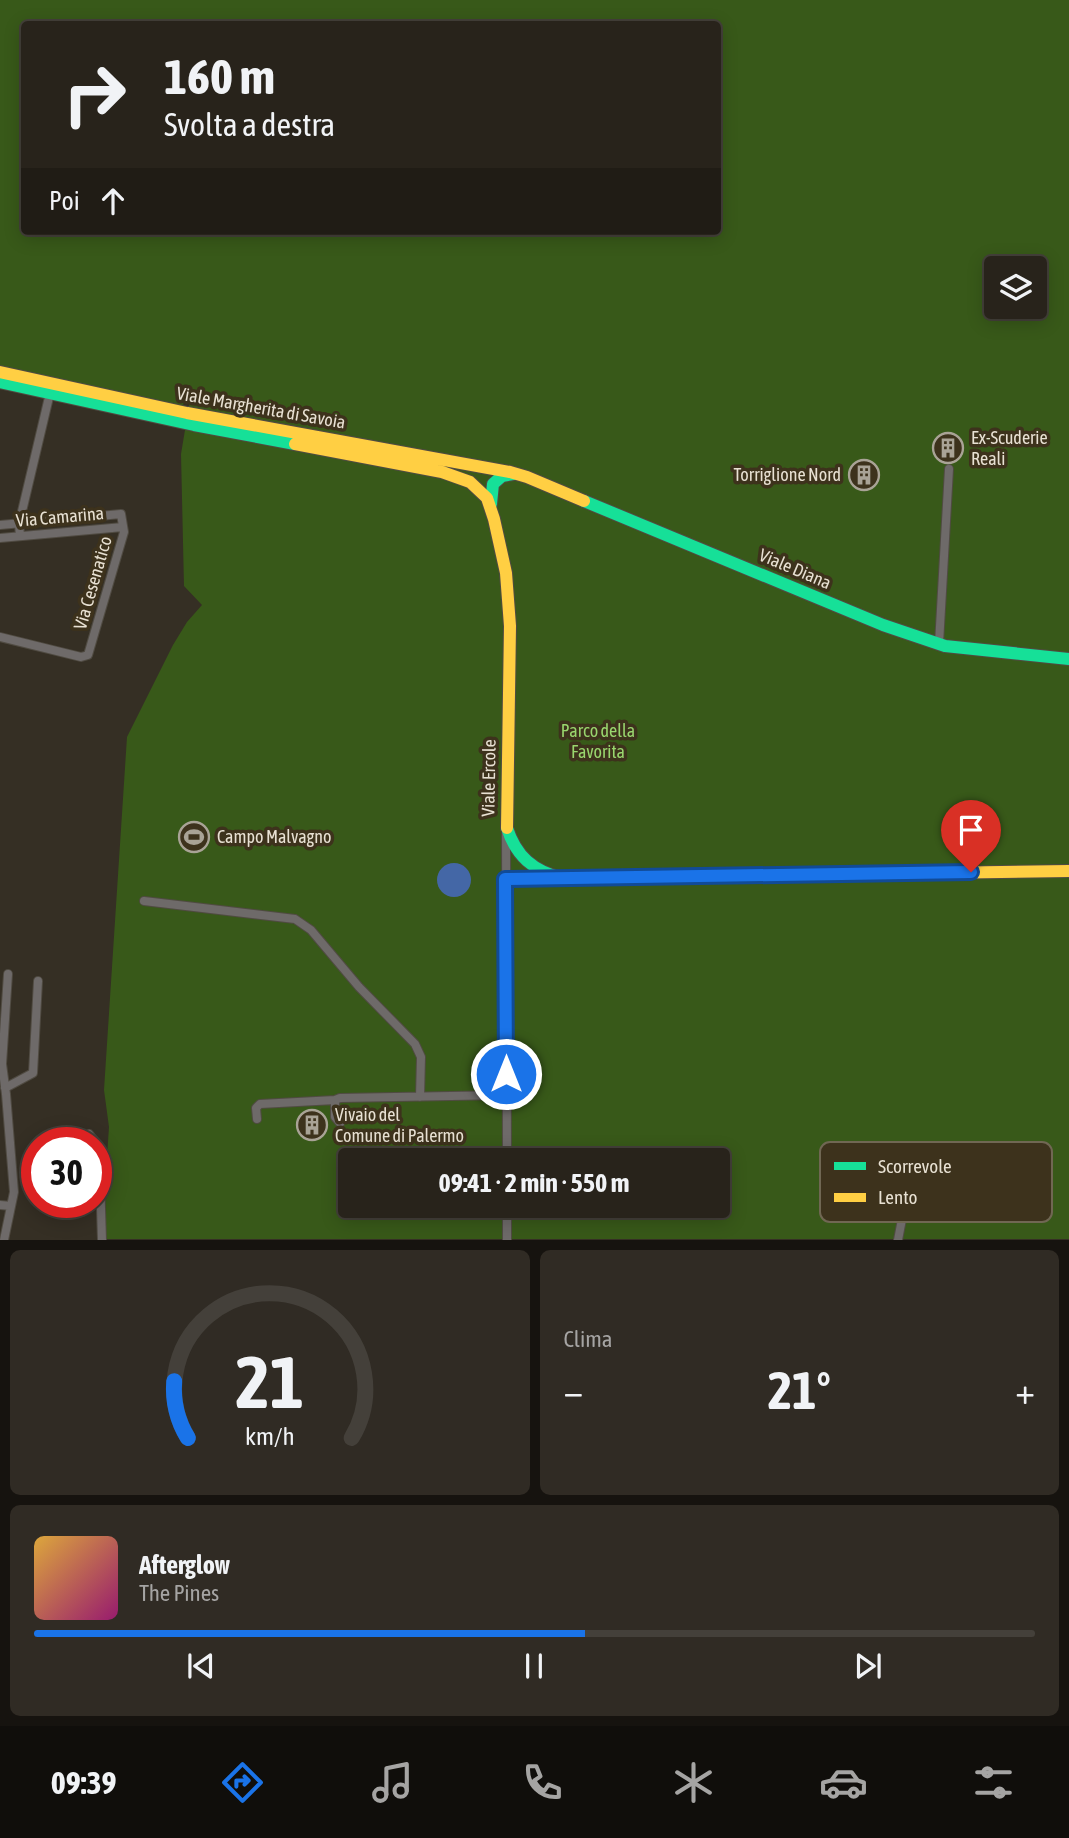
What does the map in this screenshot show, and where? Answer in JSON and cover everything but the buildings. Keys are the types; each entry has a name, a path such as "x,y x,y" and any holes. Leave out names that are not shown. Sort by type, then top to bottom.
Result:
{"street":[{"name":"Viale Margherita di Savoia","path":"0,372 187,413 491,467 517,474"},
{"name":"Viale Margherita di Savoia","path":"0,383 194,425 449,474 474,484"},
{"path":"20,536 19,524 50,393"},
{"path":"939,644 949,469"},
{"path":"491,510 493,484 506,474 517,474"},
{"name":"Viale Diana","path":"517,474 883,625 939,644 1069,659"},
{"name":"Viale Ercole","path":"474,484 486,498 491,510 509,592 506,826 513,847 522,858 546,874 562,878 1069,871"},
{"name":"Via Camarina","path":"0,525 121,514"},
{"name":"Via Cesenatico","path":"0,636 81,657 88,655 124,535 121,514"},
{"name":"Via Camarina","path":"0,538 123,527"},
{"path":"506,826 507,1148"},
{"path":"505,879 562,878"},
{"path":"144,901 295,919 311,930 359,987 415,1044 421,1057 420,1097"},
{"path":"4,1240 14,1192 2,1064 8,974"},
{"path":"5,1088 33,1073 38,981"},
{"path":"257,1119 256,1108 260,1104 356,1097 506,1096"},
{"path":"335,1100 335,1117 340,1123"},
{"path":"0,1205 10,1206"},
{"path":"101,1218 102,1240"},
{"path":"507,1218 508,1240"},
{"path":"898,1240 901,1222"}],"green space":[{"name":"Parco della Favorita","path":"0,0 1069,0 1069,1239 106,1239 106,1218 112,1218 112,1127 109,1127 104,1090 127,737 173,645 187,622 202,605 184,586 181,454 192,388 185,394 183,407 0,366"}],"water":[{"path":"454,863 466,868 471,880 466,892 454,897 442,892 437,880 442,868"}],"traffic: fast":[{"path":"0,382 194,425 295,444"},
{"path":"491,504 493,484 502,476 513,474"},
{"path":"584,501 883,625 945,646 1069,659"},
{"path":"507,828 515,847 527,861 542,871 562,878 798,875"}],"traffic: slow":[{"path":"0,372 187,413 510,472 584,501"},
{"path":"295,444 442,472 470,482 487,498 506,573 510,626 507,828"},
{"path":"798,875 1069,871"}],"place":[{"name":"Ex-Scuderie Reali","path":"948,448"},
{"name":"Torriglione Nord","path":"864,475"},
{"name":"Campo Malvagno","path":"194,837"},
{"name":"Vivaio del Comune di Palermo","path":"312,1125"}],"route":[{"path":"506,1074 505,879 971,872"}]}
